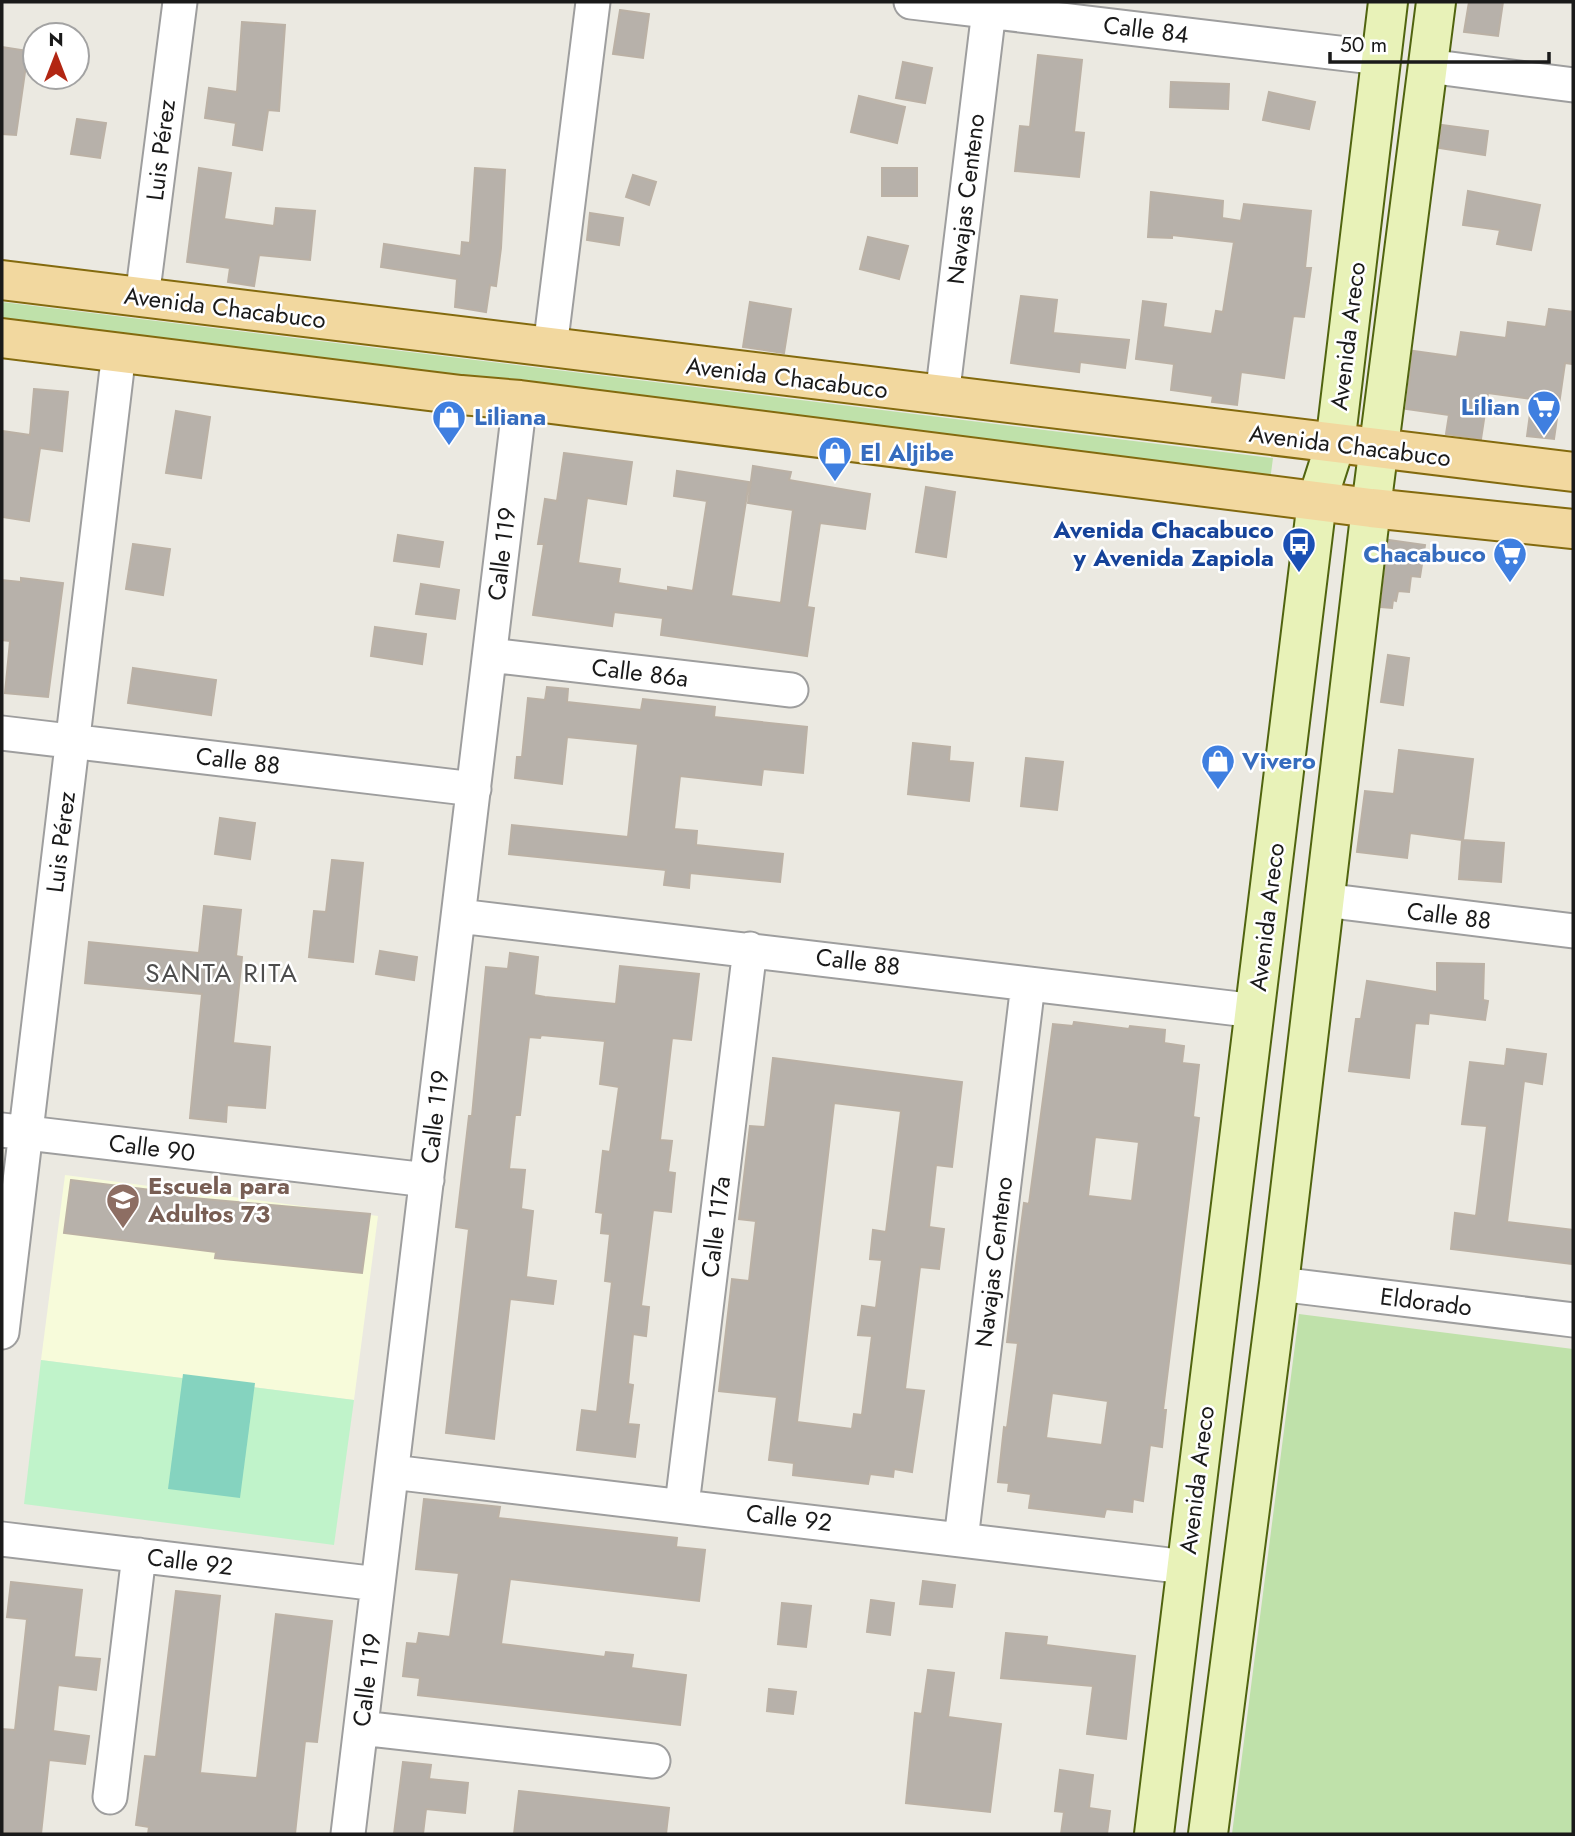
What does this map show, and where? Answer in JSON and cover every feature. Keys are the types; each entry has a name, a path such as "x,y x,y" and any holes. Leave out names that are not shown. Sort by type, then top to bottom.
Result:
{"main road":[{"name":"Avenida Areco","path":"1154,1834 1317,501 1335,445 1388,2"},
{"name":"Avenida Areco","path":"1208,1834 1279,1284 1371,508 1436,2"},
{"name":"Avenida Chacabuco","path":"2,280 942,397 1573,472"},
{"path":"2,338 520,400 1371,508 1573,529"}],"street":[{"name":"Luis Pérez","path":"142,298 180,2"},
{"path":"550,348 593,2"},
{"name":"Calle 84","path":"911,2 989,7 1381,58"},
{"name":"Navajas Centeno","path":"942,397 989,7"},
{"path":"1428,66 1573,85"},
{"name":"Luis Pérez","path":"2,1332 14,1131 73,741 119,352"},
{"name":"Calle 119","path":"348,1834 520,400"},
{"name":"Calle 86a","path":"490,655 790,690"},
{"name":"Calle 88","path":"2,733 474,789"},
{"name":"Calle 88","path":"1324,900 1573,931"},
{"name":"Calle 88","path":"459,916 1256,1011"},
{"name":"Calle 117a","path":"682,1505 750,949"},
{"name":"Navajas Centeno","path":"961,1540 1028,984"},
{"name":"Calle 90","path":"14,1131 427,1181"},
{"name":"Eldorado","path":"1279,1284 1573,1320"},
{"name":"Calle 92","path":"392,1472 1186,1567"},
{"name":"Calle 92","path":"2,1539 378,1584"},
{"path":"110,1797 139,1555"},
{"path":"361,1728 653,1761"}],"shaded area":[{"path":"65,1175 378,1216 354,1400 41,1360"}],"green space":[{"path":"2,302 1273,458 1270,481 2,325"},
{"path":"1299,1314 1573,1349 1573,1834 1232,1834"},
{"path":"41,1360 354,1400 334,1545 24,1504"},
{"path":"183,1374 255,1383 240,1498 168,1489"}],"building":[{"path":"1469,2 1503,2 1498,36 1464,32"},
{"path":"620,10 649,14 643,58 613,54"},
{"path":"242,22 285,25 279,111 268,110 262,150 233,145 236,123 205,118 209,88 237,92"},
{"path":"2,47 21,50 22,91 16,135 2,134"},
{"path":"1038,55 1082,60 1074,132 1084,133 1079,177 1015,171 1020,126 1030,127"},
{"path":"903,62 932,68 925,103 896,98"},
{"path":"1171,82 1229,84 1228,109 1170,107"},
{"path":"1269,92 1315,102 1309,129 1263,120"},
{"path":"859,96 905,107 897,143 851,132"},
{"path":"77,119 106,123 100,158 71,154"},
{"path":"1442,125 1488,131 1485,155 1439,148"},
{"path":"199,168 231,173 224,219 274,226 276,208 315,211 310,260 259,255 254,286 228,282 230,268 187,262"},
{"path":"475,168 505,170 496,286 490,285 486,312 455,307 457,279 381,267 384,244 461,256 462,242 470,243"},
{"path":"882,168 917,168 917,196 882,196"},
{"path":"633,175 656,182 649,205 626,197"},
{"path":"1468,191 1540,205 1531,250 1497,244 1500,230 1463,225"},
{"path":"1151,192 1223,201 1222,218 1241,221 1244,204 1311,211 1305,268 1311,268 1304,317 1293,316 1284,378 1241,372 1237,405 1212,402 1213,396 1171,390 1174,364 1136,359 1143,301 1166,304 1163,327 1212,334 1216,311 1223,312 1234,242 1172,235 1172,238 1148,237"},
{"path":"590,213 623,218 619,245 587,240"},
{"path":"868,237 908,246 899,279 860,269"},
{"path":"1021,296 1057,300 1053,333 1129,340 1125,368 1080,362 1079,372 1011,363"},
{"path":"750,302 791,309 784,353 743,347"},
{"path":"1549,309 1573,312 1573,364 1565,363 1554,439 1527,436 1532,399 1488,393 1481,439 1446,434 1449,415 1406,409 1413,351 1457,357 1461,332 1506,338 1508,322 1546,327"},
{"path":"34,389 68,392 62,451 40,448 29,521 2,517 2,431 30,435"},
{"path":"176,411 210,417 201,478 166,473"},
{"path":"564,453 632,462 626,504 587,498 578,563 620,569 618,583 668,591 668,587 693,591 707,501 674,496 677,471 749,482 731,596 781,603 793,510 748,503 753,466 791,472 789,480 870,494 865,529 820,523 807,607 814,608 807,656 661,635 663,618 614,612 612,626 533,615 544,544 538,544 545,499 557,501"},
{"path":"926,487 955,492 946,557 916,552"},
{"path":"398,535 443,542 439,567 394,561"},
{"path":"1389,540 1425,545 1420,577 1411,576 1409,592 1398,591 1392,608 1381,607"},
{"path":"133,544 170,549 163,595 126,589"},
{"path":"21,578 63,583 48,697 5,693 10,641 2,640 2,580 21,582"},
{"path":"421,584 459,590 455,619 416,614"},
{"path":"375,627 426,634 422,664 371,656"},
{"path":"1388,655 1409,658 1403,705 1381,702"},
{"path":"133,668 216,680 211,715 128,703"},
{"path":"547,687 568,689 567,702 641,710 643,699 715,707 714,717 807,727 803,773 763,769 761,785 680,776 674,829 697,831 696,845 783,854 780,882 690,873 689,888 664,885 666,870 509,854 512,825 628,837 638,744 567,737 562,784 515,778 517,757 522,757 528,698 545,700"},
{"path":"913,743 950,747 949,761 973,763 969,801 908,794"},
{"path":"1399,750 1473,759 1463,840 1504,843 1501,882 1459,879 1462,840 1410,833 1407,858 1357,852 1365,791 1394,794"},
{"path":"1026,758 1063,762 1057,810 1021,806"},
{"path":"220,818 255,823 250,859 215,854"},
{"path":"332,860 363,863 353,962 309,957 314,911 326,912"},
{"path":"204,906 241,910 236,956 242,957 233,1043 270,1047 265,1108 227,1105 226,1122 190,1118 202,994 85,983 89,942 199,953"},
{"path":"380,951 417,957 414,980 376,974"},
{"path":"510,953 538,957 534,995 545,997 616,1004 620,966 699,974 691,1040 672,1038 660,1140 672,1141 668,1172 675,1173 671,1212 653,1210 641,1306 649,1307 646,1336 633,1334 628,1384 633,1385 628,1424 639,1425 635,1457 577,1450 582,1410 597,1412 612,1282 605,1281 610,1234 601,1233 603,1213 596,1212 603,1151 610,1152 619,1087 600,1084 605,1041 541,1035 540,1038 529,1037 520,1115 515,1115 509,1169 525,1170 521,1209 533,1211 526,1277 556,1281 553,1304 510,1299 494,1439 446,1433 469,1229 456,1227 469,1116 472,1116 486,967 508,969"},
{"path":"1437,963 1484,964 1483,1000 1488,1001 1485,1020 1429,1013 1428,1024 1415,1023 1409,1078 1349,1071 1356,1019 1361,1019 1367,981 1437,992"},
{"path":"1074,1022 1129,1029 1130,1026 1165,1030 1164,1043 1184,1046 1182,1063 1199,1065 1193,1117 1199,1118 1163,1410 1166,1410 1162,1447 1150,1445 1143,1501 1133,1499 1132,1512 1106,1509 1104,1517 1029,1508 1031,1494 1008,1491 1009,1483 998,1482 1018,1343 1007,1342 1017,1257 1024,1203 1029,1204 1053,1024 1073,1026","holes":["1095,1137 1139,1142 1132,1201 1088,1196","1052,1393 1108,1401 1102,1445 1046,1438"]},
{"path":"1507,1049 1546,1054 1542,1084 1524,1081 1507,1222 1573,1230 1573,1264 1451,1249 1455,1213 1476,1216 1487,1126 1462,1124 1470,1062 1505,1066"},
{"path":"773,1058 962,1082 952,1167 936,1165 929,1227 944,1229 939,1269 920,1267 905,1389 924,1391 912,1472 894,1469 893,1477 870,1474 868,1484 793,1475 794,1463 769,1460 777,1397 719,1391 732,1279 749,1281 756,1221 739,1219 750,1126 765,1127","holes":["834,1103 901,1111 886,1232 873,1230 870,1259 882,1260 876,1308 862,1306 858,1335 872,1336 862,1415 854,1414 852,1429 797,1422"]},
{"path":"71,1180 182,1194 182,1197 370,1214 362,1273 215,1258 216,1252 64,1233"},
{"path":"424,1499 500,1507 498,1518 677,1538 676,1547 705,1550 699,1601 510,1579 501,1644 605,1657 606,1652 633,1655 631,1668 686,1675 680,1725 418,1695 420,1678 403,1676 407,1643 417,1644 419,1633 450,1637 459,1573 416,1569"},
{"path":"923,1581 955,1585 952,1607 920,1604"},
{"path":"11,1582 82,1590 74,1657 100,1659 96,1690 58,1685 53,1731 89,1736 85,1764 49,1760 41,1834 2,1832 2,1729 15,1730 27,1619 7,1617"},
{"path":"176,1591 220,1596 200,1773 257,1778 276,1614 332,1621 317,1742 305,1741 295,1834 148,1834 149,1827 136,1825 145,1756 156,1757"},
{"path":"871,1600 894,1603 890,1635 867,1632"},
{"path":"782,1603 811,1606 806,1647 778,1644"},
{"path":"1006,1633 1047,1637 1046,1645 1135,1656 1126,1739 1087,1734 1093,1686 1001,1678"},
{"path":"928,1670 954,1673 948,1717 1001,1724 990,1812 906,1803 915,1713 922,1714"},
{"path":"769,1689 796,1692 793,1714 767,1711"},
{"path":"403,1762 431,1765 429,1779 468,1783 465,1813 426,1809 423,1834 394,1834"},
{"path":"1060,1770 1093,1775 1089,1808 1110,1811 1107,1834 1061,1834 1064,1812 1055,1811"},
{"path":"519,1791 669,1808 666,1834 514,1834"}],"place":[{"name":"Lilian","path":"1544,437"},
{"name":"Liliana","path":"449,447"},
{"name":"El Aljibe","path":"835,483"},
{"name":"Avenida Chacabuco y Avenida Zapiola","path":"1299,574"},
{"name":"Chacabuco","path":"1510,584"},
{"name":"Vivero","path":"1218,791"},
{"name":"Escuela para Adultos 73","path":"123,1230"}],"district":[{"name":"SANTA RITA","path":"222,973"}]}
